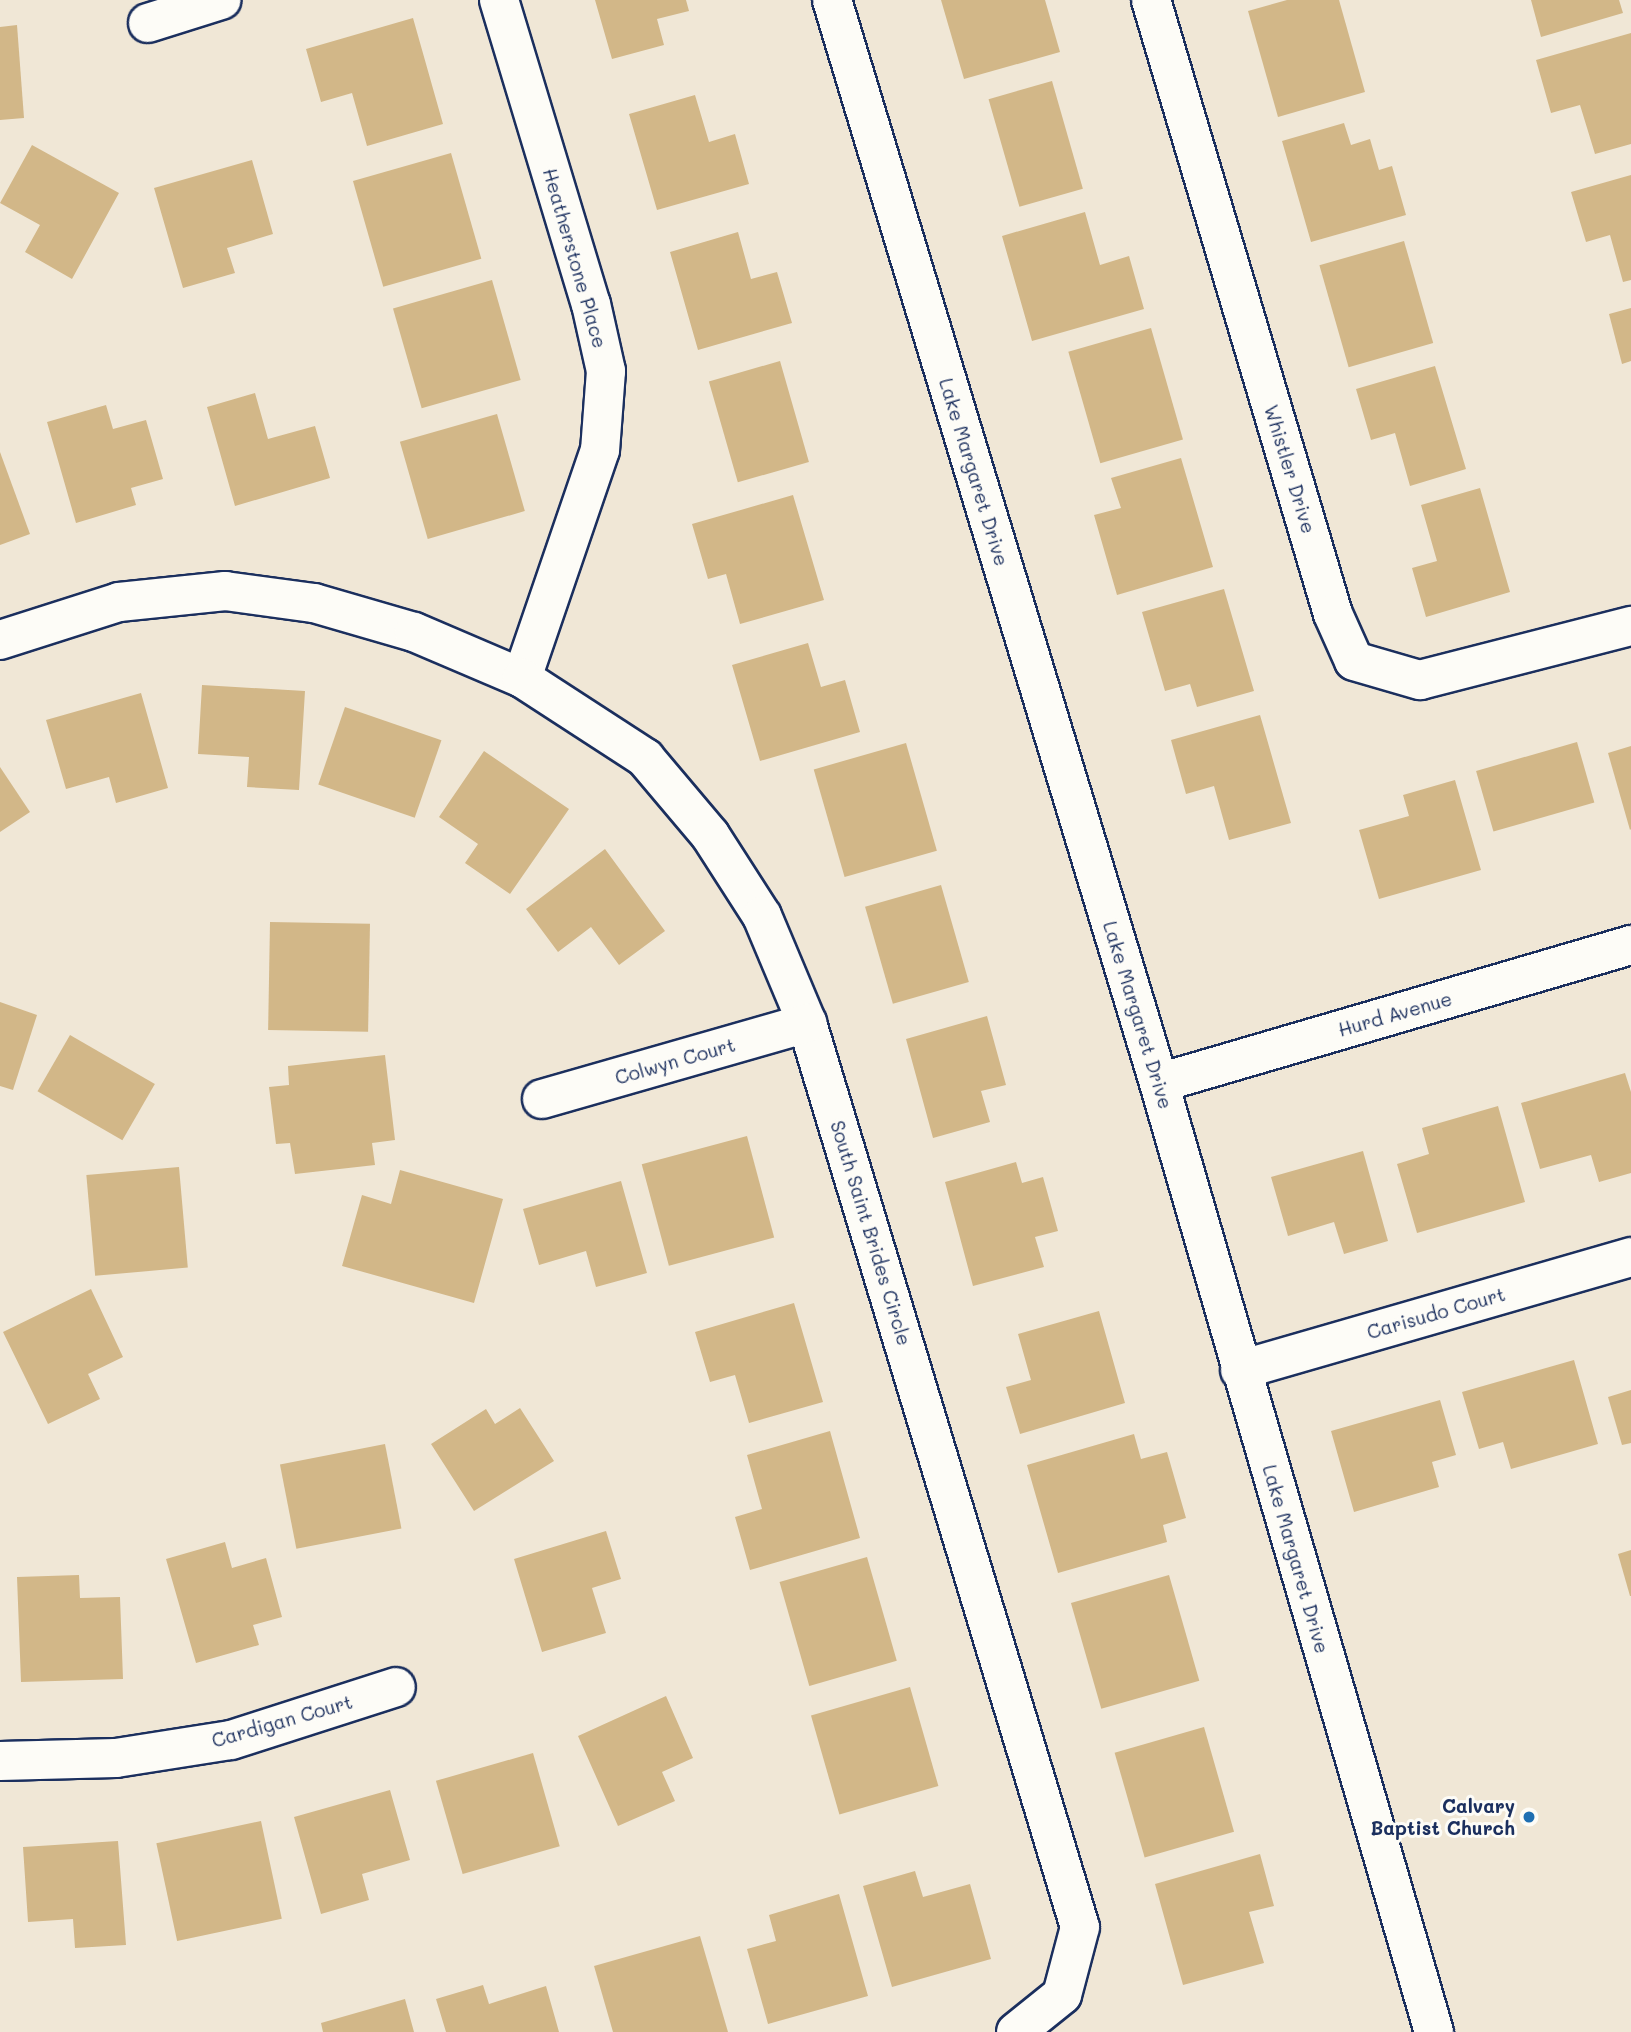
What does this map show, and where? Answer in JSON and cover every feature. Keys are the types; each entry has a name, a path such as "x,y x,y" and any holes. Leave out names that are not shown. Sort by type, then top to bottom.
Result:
{"street":[{"path":"148,23 221,0"},
{"name":"Heatherstone Place","path":"499,0 591,304 606,371 600,450 522,678"},
{"name":"Lake Margaret Drive","path":"832,0 1158,1083 1434,2032"},
{"name":"Whistler Drive","path":"1151,0 1334,614 1354,661 1420,680 1631,626"},
{"name":"South Saint Brides Circle","path":"0,640 118,602 225,591 314,603 401,629 522,678 645,758 710,835 762,916 807,1023 1080,1927 1062,1995 1016,2032"},
{"name":"Hurd Avenue","path":"1158,1083 1631,945"},
{"name":"Colwyn Court","path":"542,1099 807,1023"},
{"name":"Carisudo Court","path":"1240,1370 1631,1257"},
{"name":"Cardigan Court","path":"0,1761 116,1758 230,1740 396,1687"}],"building":[{"path":"595,0 686,0 689,11 657,19 664,45 612,59"},
{"path":"941,0 1045,0 1060,52 964,79"},
{"path":"1287,0 1339,0 1365,92 1278,117 1248,11"},
{"path":"1531,0 1619,0 1623,13 1541,37"},
{"path":"413,18 443,124 367,146 352,93 321,102 306,49"},
{"path":"17,25 24,118 0,120 0,27"},
{"path":"1631,33 1631,144 1595,154 1580,105 1551,113 1536,60"},
{"path":"1052,81 1083,189 1019,207 989,99"},
{"path":"695,95 709,142 735,134 749,184 657,210 629,114"},
{"path":"1344,123 1351,145 1370,139 1379,170 1392,166 1406,215 1311,242 1282,141"},
{"path":"32,145 119,193 72,279 25,252 40,225 0,203"},
{"path":"451,153 481,259 383,287 353,181"},
{"path":"252,160 273,234 227,248 235,273 183,288 154,188"},
{"path":"1631,175 1631,280 1623,282 1610,235 1586,242 1571,192"},
{"path":"1085,212 1100,265 1129,256 1144,309 1032,341 1002,236"},
{"path":"738,232 751,279 777,272 792,323 698,350 670,252"},
{"path":"1404,241 1433,343 1349,367 1319,265"},
{"path":"492,280 521,380 422,408 393,308"},
{"path":"1631,308 1631,361 1622,364 1609,314"},
{"path":"1151,328 1183,440 1100,463 1068,352"},
{"path":"780,361 809,462 738,482 709,381"},
{"path":"1435,366 1466,469 1410,486 1395,433 1371,440 1356,389"},
{"path":"255,393 268,439 315,426 330,478 235,506 207,407"},
{"path":"106,405 113,429 146,420 163,479 131,488 136,505 76,523 47,422"},
{"path":"497,414 525,511 428,539 400,442"},
{"path":"0,452 30,534 0,545"},
{"path":"1181,458 1213,567 1117,595 1094,515 1121,508 1111,478"},
{"path":"1480,488 1510,592 1426,617 1412,568 1437,561 1421,505"},
{"path":"793,495 824,600 740,624 726,574 708,579 692,524"},
{"path":"1224,589 1254,691 1197,707 1190,684 1165,691 1142,612"},
{"path":"808,643 821,687 845,680 860,732 760,761 732,665"},
{"path":"202,685 305,691 299,790 247,787 249,757 198,754"},
{"path":"141,693 168,788 116,803 109,777 66,789 46,720"},
{"path":"345,707 441,740 415,818 318,785"},
{"path":"1260,715 1291,823 1229,840 1214,786 1186,794 1171,740"},
{"path":"1577,742 1594,803 1493,832 1476,771"},
{"path":"906,743 937,851 845,877 814,769"},
{"path":"1631,746 1631,829 1630,830 1608,753"},
{"path":"484,751 569,809 510,894 465,863 478,844 439,817"},
{"path":"0,767 30,812 0,832"},
{"path":"1455,780 1481,870 1379,899 1359,830 1409,816 1403,795"},
{"path":"605,849 665,931 619,965 591,927 558,952 526,909"},
{"path":"941,885 969,982 893,1004 865,907"},
{"path":"270,922 370,924 368,1032 268,1030"},
{"path":"0,1002 37,1015 13,1090 0,1086"},
{"path":"987,1016 1006,1085 981,1091 990,1122 933,1138 906,1039"},
{"path":"70,1035 155,1084 122,1140 37,1091"},
{"path":"385,1055 395,1140 372,1143 375,1165 295,1174 290,1143 276,1144 269,1087 289,1085 288,1066"},
{"path":"1625,1073 1631,1092 1631,1173 1599,1182 1591,1155 1540,1169 1521,1103"},
{"path":"1498,1106 1525,1202 1417,1233 1397,1164 1429,1154 1422,1128"},
{"path":"747,1136 774,1237 669,1266 642,1164"},
{"path":"1363,1151 1388,1241 1344,1254 1334,1222 1288,1236 1271,1177"},
{"path":"1016,1162 1022,1183 1043,1177 1058,1231 1035,1237 1044,1267 973,1286 945,1182"},
{"path":"179,1167 188,1268 95,1276 86,1175"},
{"path":"400,1170 503,1199 474,1303 342,1266 362,1195 391,1204"},
{"path":"621,1181 647,1273 596,1287 586,1251 539,1265 523,1209"},
{"path":"91,1289 123,1357 88,1374 100,1399 48,1424 3,1332"},
{"path":"794,1303 823,1402 749,1423 735,1375 710,1382 695,1332"},
{"path":"1099,1311 1125,1403 1020,1434 1006,1387 1031,1380 1018,1334"},
{"path":"1574,1360 1598,1444 1511,1469 1503,1442 1479,1449 1462,1392"},
{"path":"1631,1390 1631,1443 1622,1445 1608,1397"},
{"path":"1440,1400 1456,1455 1432,1462 1439,1487 1354,1512 1331,1431"},
{"path":"520,1408 554,1461 474,1511 431,1444 486,1409 495,1424"},
{"path":"830,1431 860,1538 750,1570 735,1517 762,1509 747,1455"},
{"path":"1134,1434 1141,1459 1167,1452 1186,1518 1163,1525 1167,1542 1058,1573 1027,1465"},
{"path":"385,1444 401,1528 296,1549 280,1464"},
{"path":"606,1531 621,1579 592,1588 606,1633 542,1652 514,1559"},
{"path":"225,1542 232,1568 266,1558 282,1617 253,1625 259,1645 196,1663 166,1559"},
{"path":"1631,1550 1631,1596 1630,1596 1618,1554"},
{"path":"867,1557 897,1661 809,1686 780,1582"},
{"path":"79,1575 80,1598 120,1597 123,1679 21,1682 17,1577"},
{"path":"1169,1575 1199,1681 1101,1709 1071,1603"},
{"path":"910,1687 938,1786 839,1814 811,1715"},
{"path":"666,1696 693,1758 662,1772 675,1801 618,1826 578,1736"},
{"path":"1204,1727 1234,1832 1145,1857 1115,1753"},
{"path":"533,1753 560,1846 463,1874 436,1781"},
{"path":"390,1790 410,1860 362,1874 369,1900 321,1914 294,1817"},
{"path":"261,1821 282,1919 177,1941 156,1843"},
{"path":"118,1841 126,1945 75,1948 73,1919 28,1922 23,1847"},
{"path":"1260,1854 1274,1906 1249,1912 1264,1963 1183,1985 1155,1884"},
{"path":"915,1871 923,1897 970,1884 991,1959 892,1987 863,1886"},
{"path":"839,1894 868,1996 768,2024 747,1949 776,1941 769,1915"},
{"path":"700,1936 728,2032 613,2032 594,1966"},
{"path":"483,1985 489,2004 546,1986 559,2032 446,2032 436,1999"},
{"path":"405,1999 414,2032 323,2032 321,2023"}],"place":[{"name":"Calvary Baptist Church","path":"1529,1817"}]}
